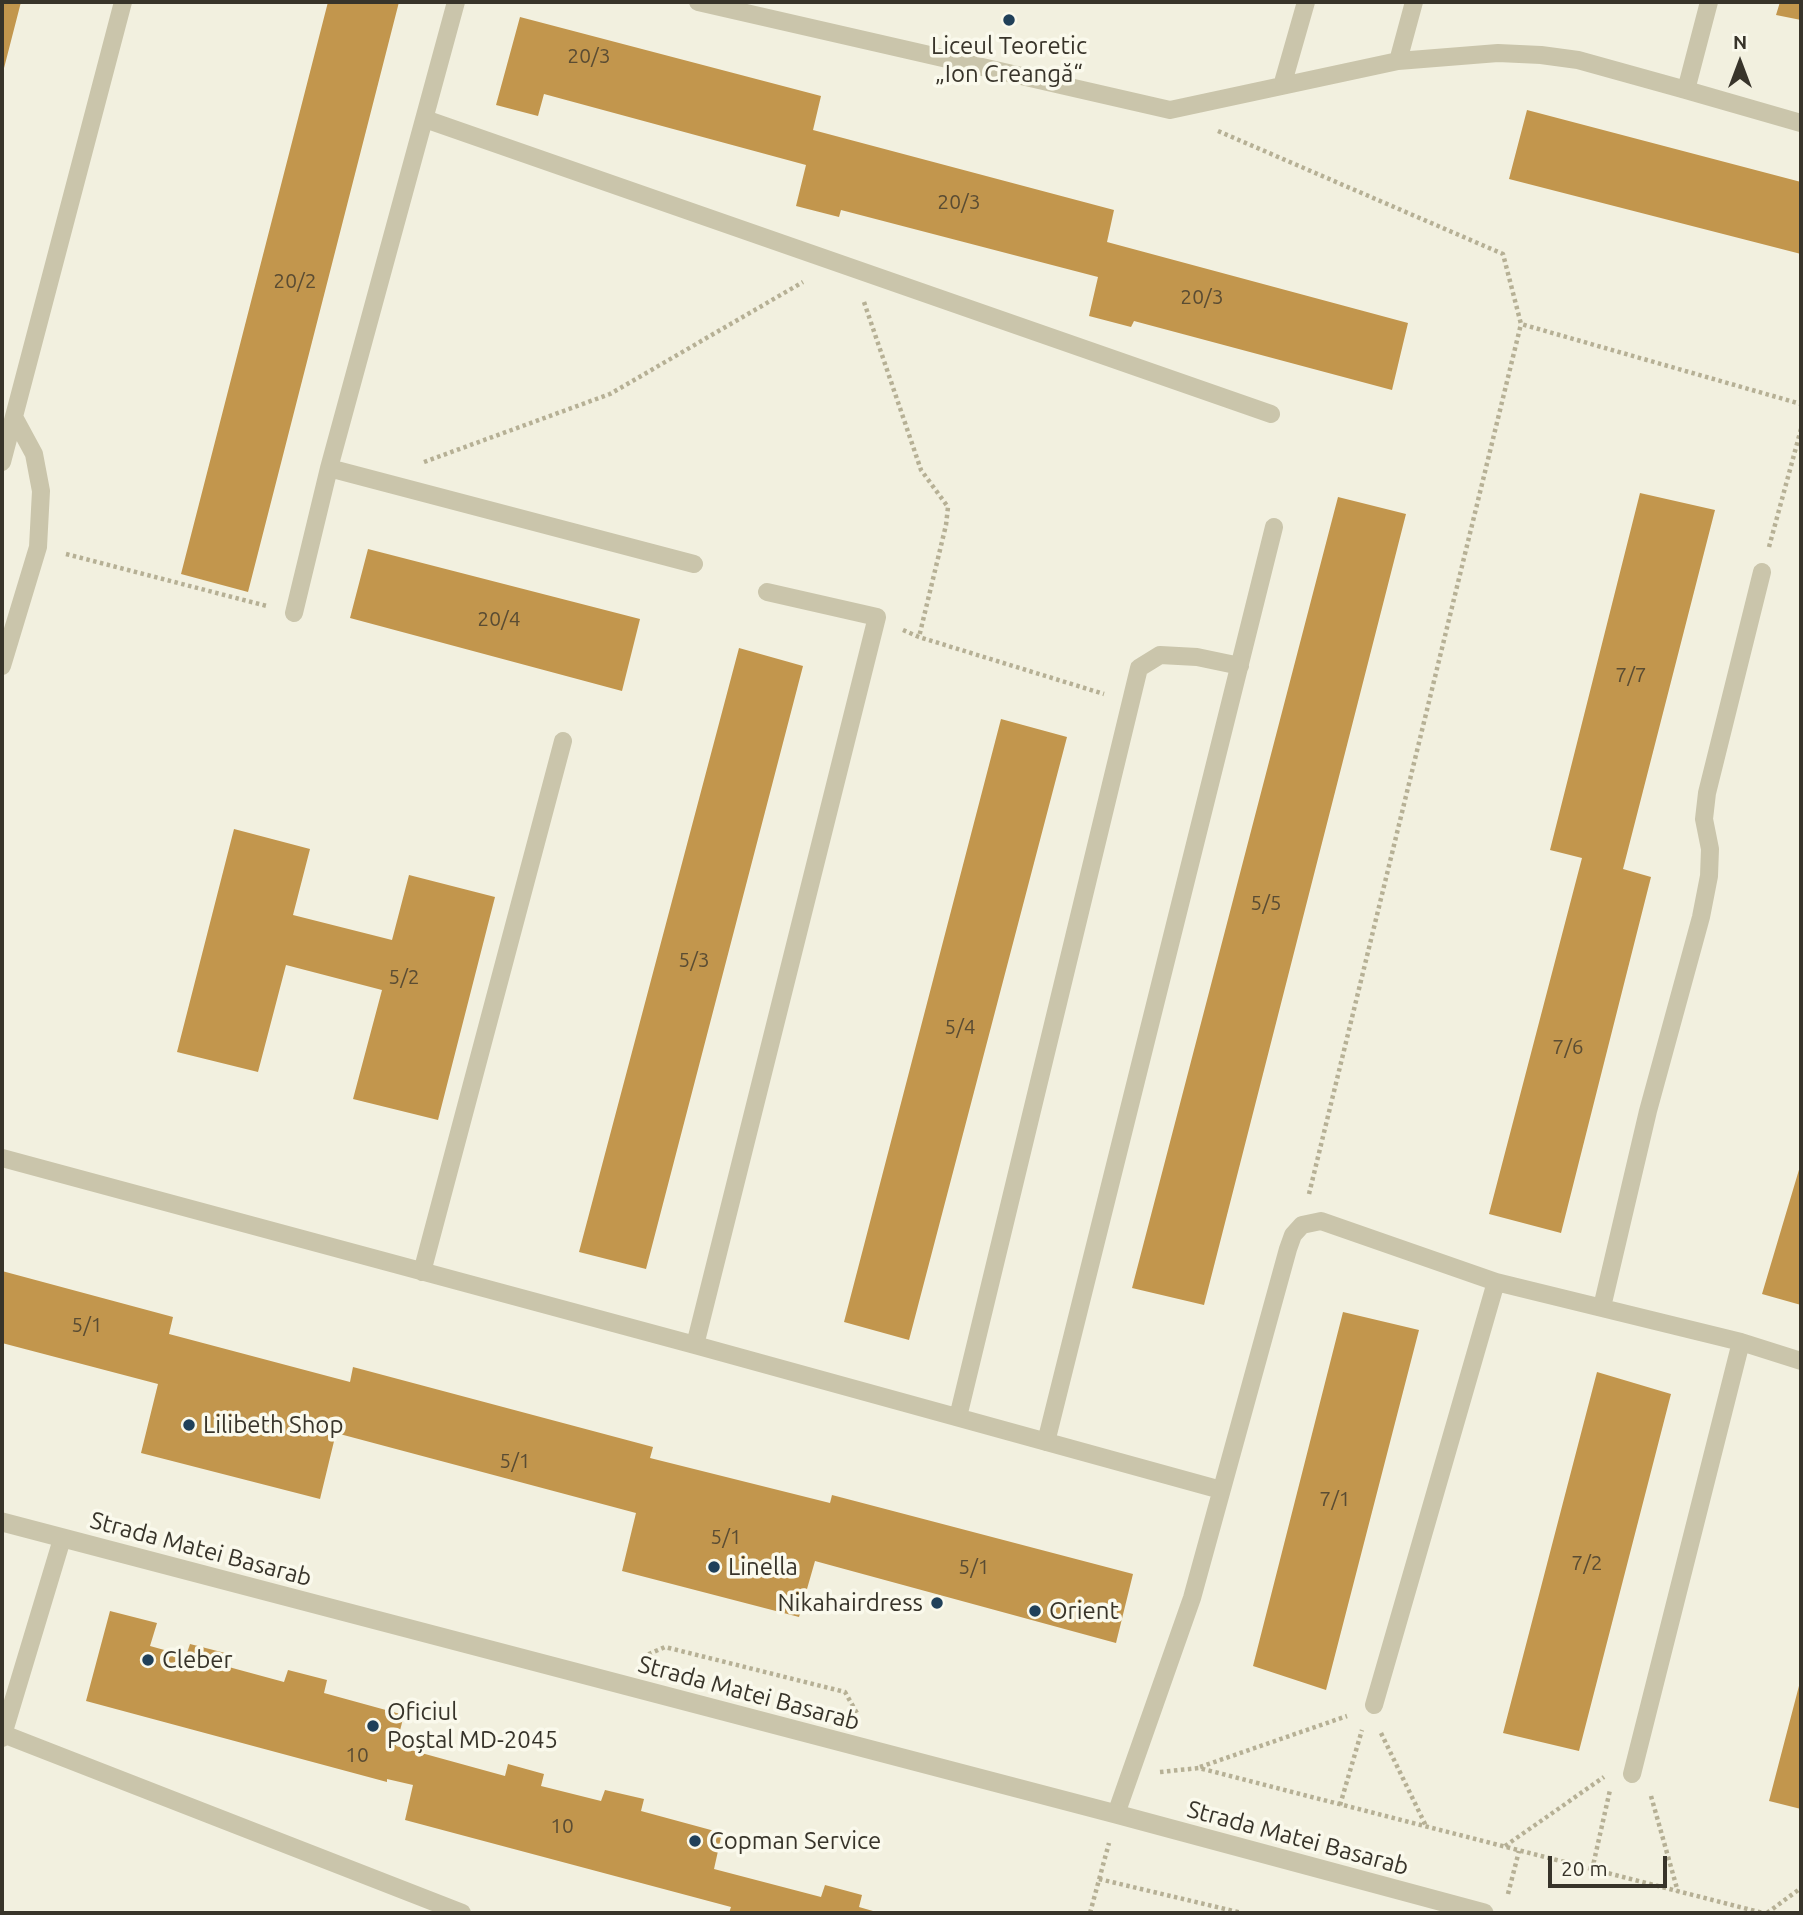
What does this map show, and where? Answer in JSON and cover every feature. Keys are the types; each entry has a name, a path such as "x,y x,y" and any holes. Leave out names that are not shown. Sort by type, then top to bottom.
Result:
{"street":[{"name":"Strada Matei Basarab","path":"2,1522 1484,1913"}],"lane":[{"path":"2,462 123,2"},
{"path":"294,613 329,468 456,2"},
{"path":"698,2 1170,110 1398,61 1499,53 1578,60 1801,123"},
{"path":"1282,86 1306,2"},
{"path":"1398,61 1414,2"},
{"path":"1686,90 1709,2"},
{"path":"425,119 1271,414"},
{"path":"2,666 38,547 41,491 34,454 14,417"},
{"path":"329,468 694,564"},
{"path":"1046,1442 1274,527"},
{"path":"1602,1307 1648,1111 1701,917 1709,876 1710,849 1704,819 1707,793 1762,572"},
{"path":"695,1345 877,617 767,592"},
{"path":"958,1417 1139,668 1160,655 1197,657 1240,666"},
{"path":"422,1272 564,741"},
{"path":"2,1158 1221,1490"},
{"path":"1116,1814 1192,1598 1293,1235 1302,1225 1321,1221 1496,1282 1741,1342 1801,1361"},
{"path":"1371,1707 1496,1282"},
{"path":"1624,1771 1741,1342"},
{"path":"62,1539 2,1736 462,1913"}],"path":[{"path":"1170,110 1503,254 1521,324 1302,1225"},
{"path":"373,480 610,394 845,265 920,470 948,507 919,637"},
{"path":"1521,324 1801,404"},
{"path":"1762,572 1801,429"},
{"path":"38,547 294,613"},
{"path":"877,617 919,637 1130,702"},
{"path":"1125,1789 1160,1772 1199,1768 1371,1707"},
{"path":"1340,1805 1371,1707"},
{"path":"1371,1707 1426,1827"},
{"path":"1199,1768 1765,1913 1801,1888"},
{"path":"1504,1846 1624,1771 1645,1777 1679,1892"},
{"path":"1592,1870 1624,1771"},
{"path":"1090,1913 1116,1814"},
{"path":"1506,1901 1519,1851"},
{"path":"1099,1879 1242,1913"}],"building":[{"path":"2,2 21,2 3,72 2,72"},
{"path":"328,2 399,2 248,592 181,574"},
{"path":"1780,2 1801,2 1801,20 1776,15"},
{"path":"520,17 821,96 813,130 1114,210 1107,242 1408,323 1392,390 1134,321 1131,327 1089,316 1098,277 841,210 839,217 796,206 806,165 544,94 538,116 496,105"},
{"path":"1527,110 1801,182 1801,254 1509,179"},
{"path":"1640,493 1715,510 1623,869 1651,877 1561,1233 1489,1214 1582,858 1550,850"},
{"path":"1338,497 1406,514 1204,1305 1132,1288"},
{"path":"368,549 640,619 622,691 350,618"},
{"path":"739,648 803,666 646,1269 579,1252"},
{"path":"1001,719 1067,737 909,1340 844,1322"},
{"path":"234,829 310,849 293,915 392,940 409,875 495,897 438,1120 353,1099 382,990 286,965 258,1072 177,1052"},
{"path":"1801,1163 1801,1305 1762,1294"},
{"path":"2,1271 173,1317 169,1334 350,1382 353,1367 653,1447 650,1458 830,1503 832,1495 1133,1574 1116,1643 815,1561 799,1617 622,1571 636,1513 336,1433 320,1499 141,1453 158,1384 2,1343"},
{"path":"1343,1312 1419,1330 1326,1690 1253,1666"},
{"path":"1597,1372 1671,1394 1579,1751 1503,1733"},
{"path":"110,1611 157,1623 150,1646 186,1656 190,1644 229,1654 225,1666 284,1682 288,1670 327,1680 324,1693 404,1715 396,1746 505,1776 508,1764 544,1774 541,1786 601,1801 605,1790 644,1799 641,1811 722,1833 714,1869 821,1897 825,1885 862,1895 859,1907 880,1913 729,1913 731,1907 405,1820 413,1785 387,1779 387,1782 86,1701"},
{"path":"1801,1682 1801,1809 1769,1801"}],"place":[{"name":"Liceul Teoretic „Ion Creangă“","path":"1009,20"},
{"name":"Lilibeth Shop","path":"189,1425"},
{"name":"Linella","path":"714,1567"},
{"name":"Nikahairdress","path":"937,1603"},
{"name":"Orient","path":"1035,1611"},
{"name":"Cleber","path":"148,1660"},
{"name":"Oficiul Poștal MD-2045","path":"373,1726"},
{"name":"Copman Service","path":"695,1841"}]}
